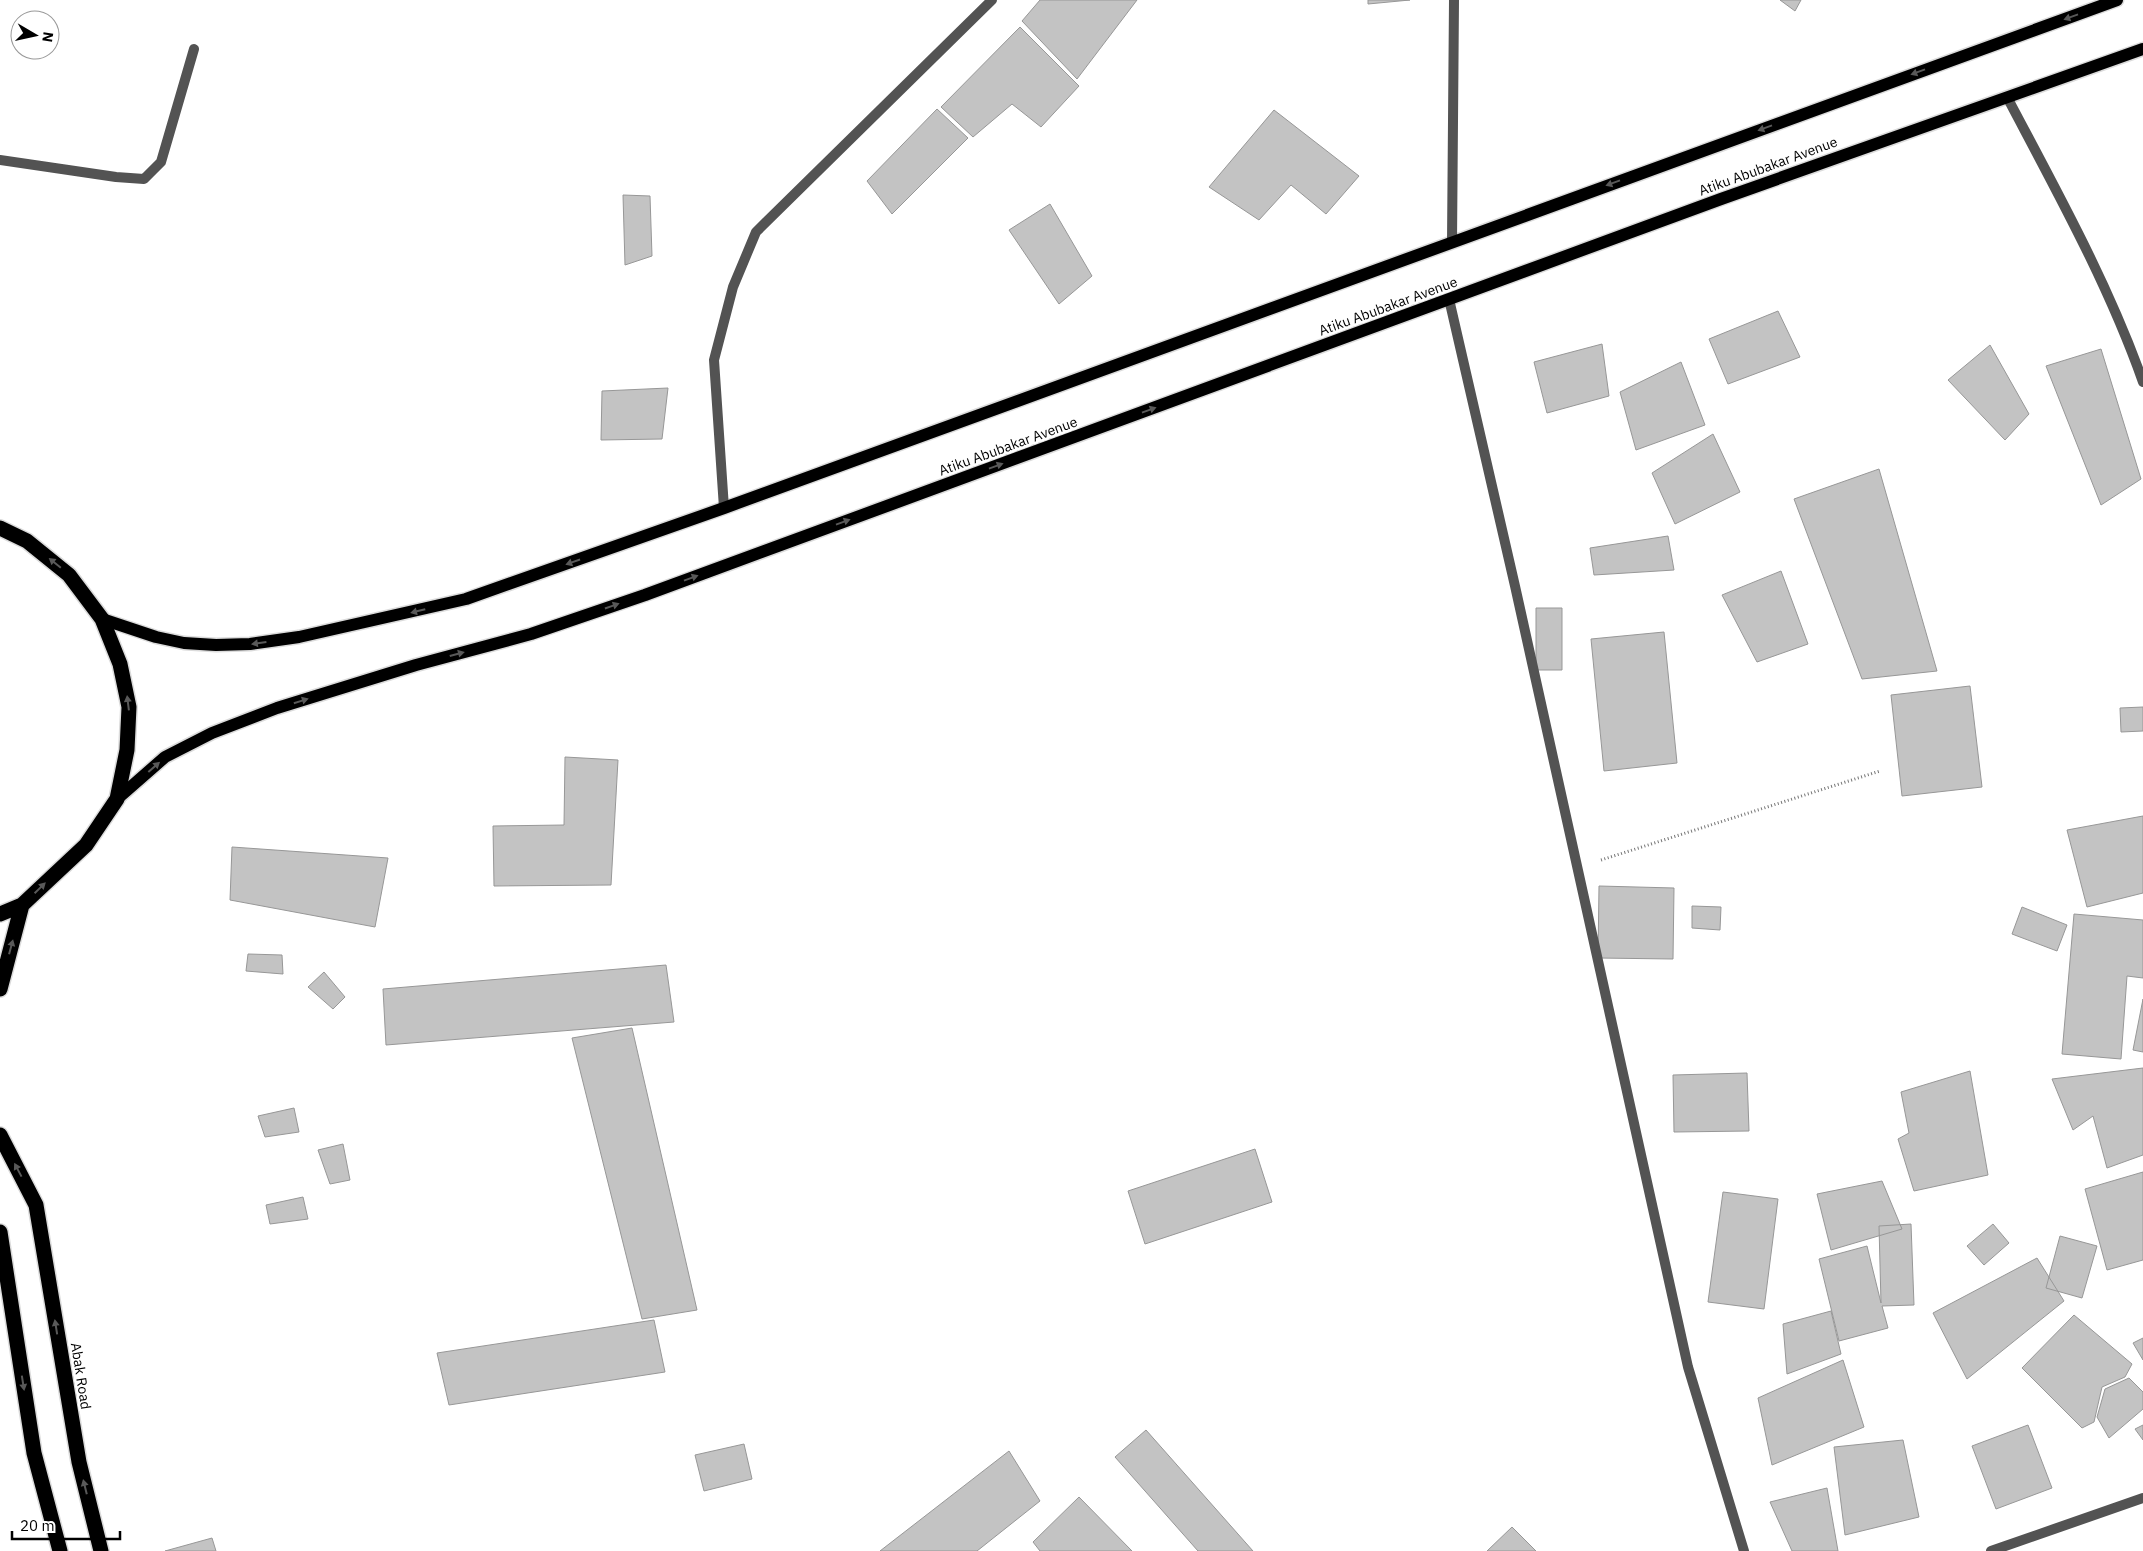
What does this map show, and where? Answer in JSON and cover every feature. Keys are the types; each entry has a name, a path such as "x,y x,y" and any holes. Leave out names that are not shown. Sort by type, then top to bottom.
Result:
{"highway":[{"path":"0,528 27,541 69,575 102,619 120,664 129,707 127,750 117,799 86,845 22,905 0,914"},
{"path":"0,990 22,905"},
{"name":"Abak Road","path":"0,1135 36,1205 79,1462 101,1551"},
{"path":"0,1232 34,1453 60,1551"}],"main road":[{"path":"102,619 156,637 184,643 216,645 250,644 299,637 466,599 724,508 2117,0"},
{"name":"Atiku Abubakar Avenue","path":"117,799 165,757 212,733 276,708 416,665 531,634 645,595 1730,196 2143,49"}],"street":[{"path":"724,508 714,360 733,287 756,232 992,0"},
{"path":"1452,242 1454,0"},
{"path":"0,160 116,177 144,179 161,162 194,49"},
{"path":"2007,97 2081,238 2127,338 2143,382"},
{"path":"1449,299 1688,1367 1744,1551"},
{"path":"1990,1551 2143,1498"}],"path":[{"path":"1576,868 1880,771"}],"building":[{"path":"1040,0 1137,0 1077,79 1022,21"},
{"path":"1368,0 1410,0 1368,4"},
{"path":"1780,0 1801,0 1795,11"},
{"path":"1020,27 1079,86 1041,127 1012,104 973,137 941,107"},
{"path":"937,109 968,138 892,214 867,181"},
{"path":"1274,110 1359,176 1326,214 1291,185 1259,220 1209,187"},
{"path":"623,195 650,196 652,256 625,265"},
{"path":"1050,204 1092,276 1059,304 1009,230"},
{"path":"1778,311 1800,357 1728,384 1709,339"},
{"path":"1602,344 1609,396 1547,413 1534,362"},
{"path":"1990,345 2029,414 2005,440 1948,380"},
{"path":"2101,349 2141,479 2101,505 2046,366"},
{"path":"1681,362 1705,425 1636,450 1620,392"},
{"path":"668,388 662,439 601,440 602,391"},
{"path":"1713,434 1740,492 1675,524 1652,473"},
{"path":"1879,469 1937,671 1862,679 1794,499"},
{"path":"1668,536 1674,570 1594,575 1590,548"},
{"path":"1781,571 1808,644 1757,662 1722,595"},
{"path":"1536,608 1562,608 1562,670 1536,670"},
{"path":"1664,632 1677,763 1604,771 1591,639"},
{"path":"1970,686 1982,787 1902,796 1891,695"},
{"path":"2143,707 2143,731 2121,732 2120,708"},
{"path":"565,757 618,760 611,885 494,886 493,826 564,825"},
{"path":"2143,816 2143,893 2087,907 2067,830"},
{"path":"232,847 388,858 375,927 230,900"},
{"path":"1599,886 1674,888 1673,959 1598,958"},
{"path":"1692,906 1721,907 1720,930 1692,928"},
{"path":"2022,907 2067,925 2057,951 2012,934"},
{"path":"2074,914 2143,920 2143,978 2127,976 2121,1059 2062,1054"},
{"path":"248,954 282,955 283,974 246,971"},
{"path":"666,965 674,1022 386,1045 383,989"},
{"path":"324,972 345,997 333,1009 308,987"},
{"path":"2143,999 2143,1052 2133,1050"},
{"path":"632,1028 697,1310 642,1319 572,1038"},
{"path":"2143,1068 2143,1155 2107,1168 2093,1116 2073,1130 2052,1079"},
{"path":"1970,1071 1988,1175 1914,1191 1898,1139 1909,1133 1901,1092"},
{"path":"1747,1073 1749,1131 1674,1132 1673,1075"},
{"path":"294,1108 299,1132 265,1137 258,1116"},
{"path":"343,1144 350,1180 330,1184 318,1150"},
{"path":"1255,1149 1272,1202 1145,1244 1128,1191"},
{"path":"2143,1172 2143,1260 2107,1270 2085,1189"},
{"path":"1882,1181 1902,1229 1831,1250 1817,1194"},
{"path":"1723,1192 1778,1199 1764,1309 1708,1302"},
{"path":"303,1197 308,1219 270,1224 266,1205"},
{"path":"1911,1224 1914,1305 1882,1306 1888,1328 1839,1341 1819,1259 1867,1246 1881,1303 1879,1226"},
{"path":"1993,1224 2009,1243 1984,1265 1967,1246"},
{"path":"2060,1236 2097,1246 2082,1298 2046,1288"},
{"path":"2037,1258 2064,1301 1967,1379 1933,1313"},
{"path":"1831,1311 1841,1354 1787,1374 1783,1324"},
{"path":"2074,1315 2132,1364 2125,1377 2102,1387 2094,1422 2082,1428 2022,1368"},
{"path":"654,1320 665,1372 449,1405 437,1353"},
{"path":"2143,1338 2143,1360 2133,1343"},
{"path":"1843,1360 1864,1427 1772,1465 1758,1398"},
{"path":"2129,1378 2143,1392 2143,1409 2109,1438 2097,1417 2105,1389"},
{"path":"2028,1425 2052,1488 1996,1509 1972,1446"},
{"path":"2143,1425 2143,1440 2135,1429"},
{"path":"1146,1430 1253,1551 1198,1551 1115,1457"},
{"path":"1903,1440 1919,1517 1845,1535 1834,1447"},
{"path":"744,1444 752,1479 704,1491 695,1455"},
{"path":"1009,1451 1040,1501 977,1551 880,1551"},
{"path":"1827,1488 1838,1551 1792,1551 1770,1502"},
{"path":"1079,1497 1132,1551 1040,1551 1033,1542"},
{"path":"1512,1527 1536,1551 1487,1551"},
{"path":"212,1538 216,1551 165,1551"}]}
